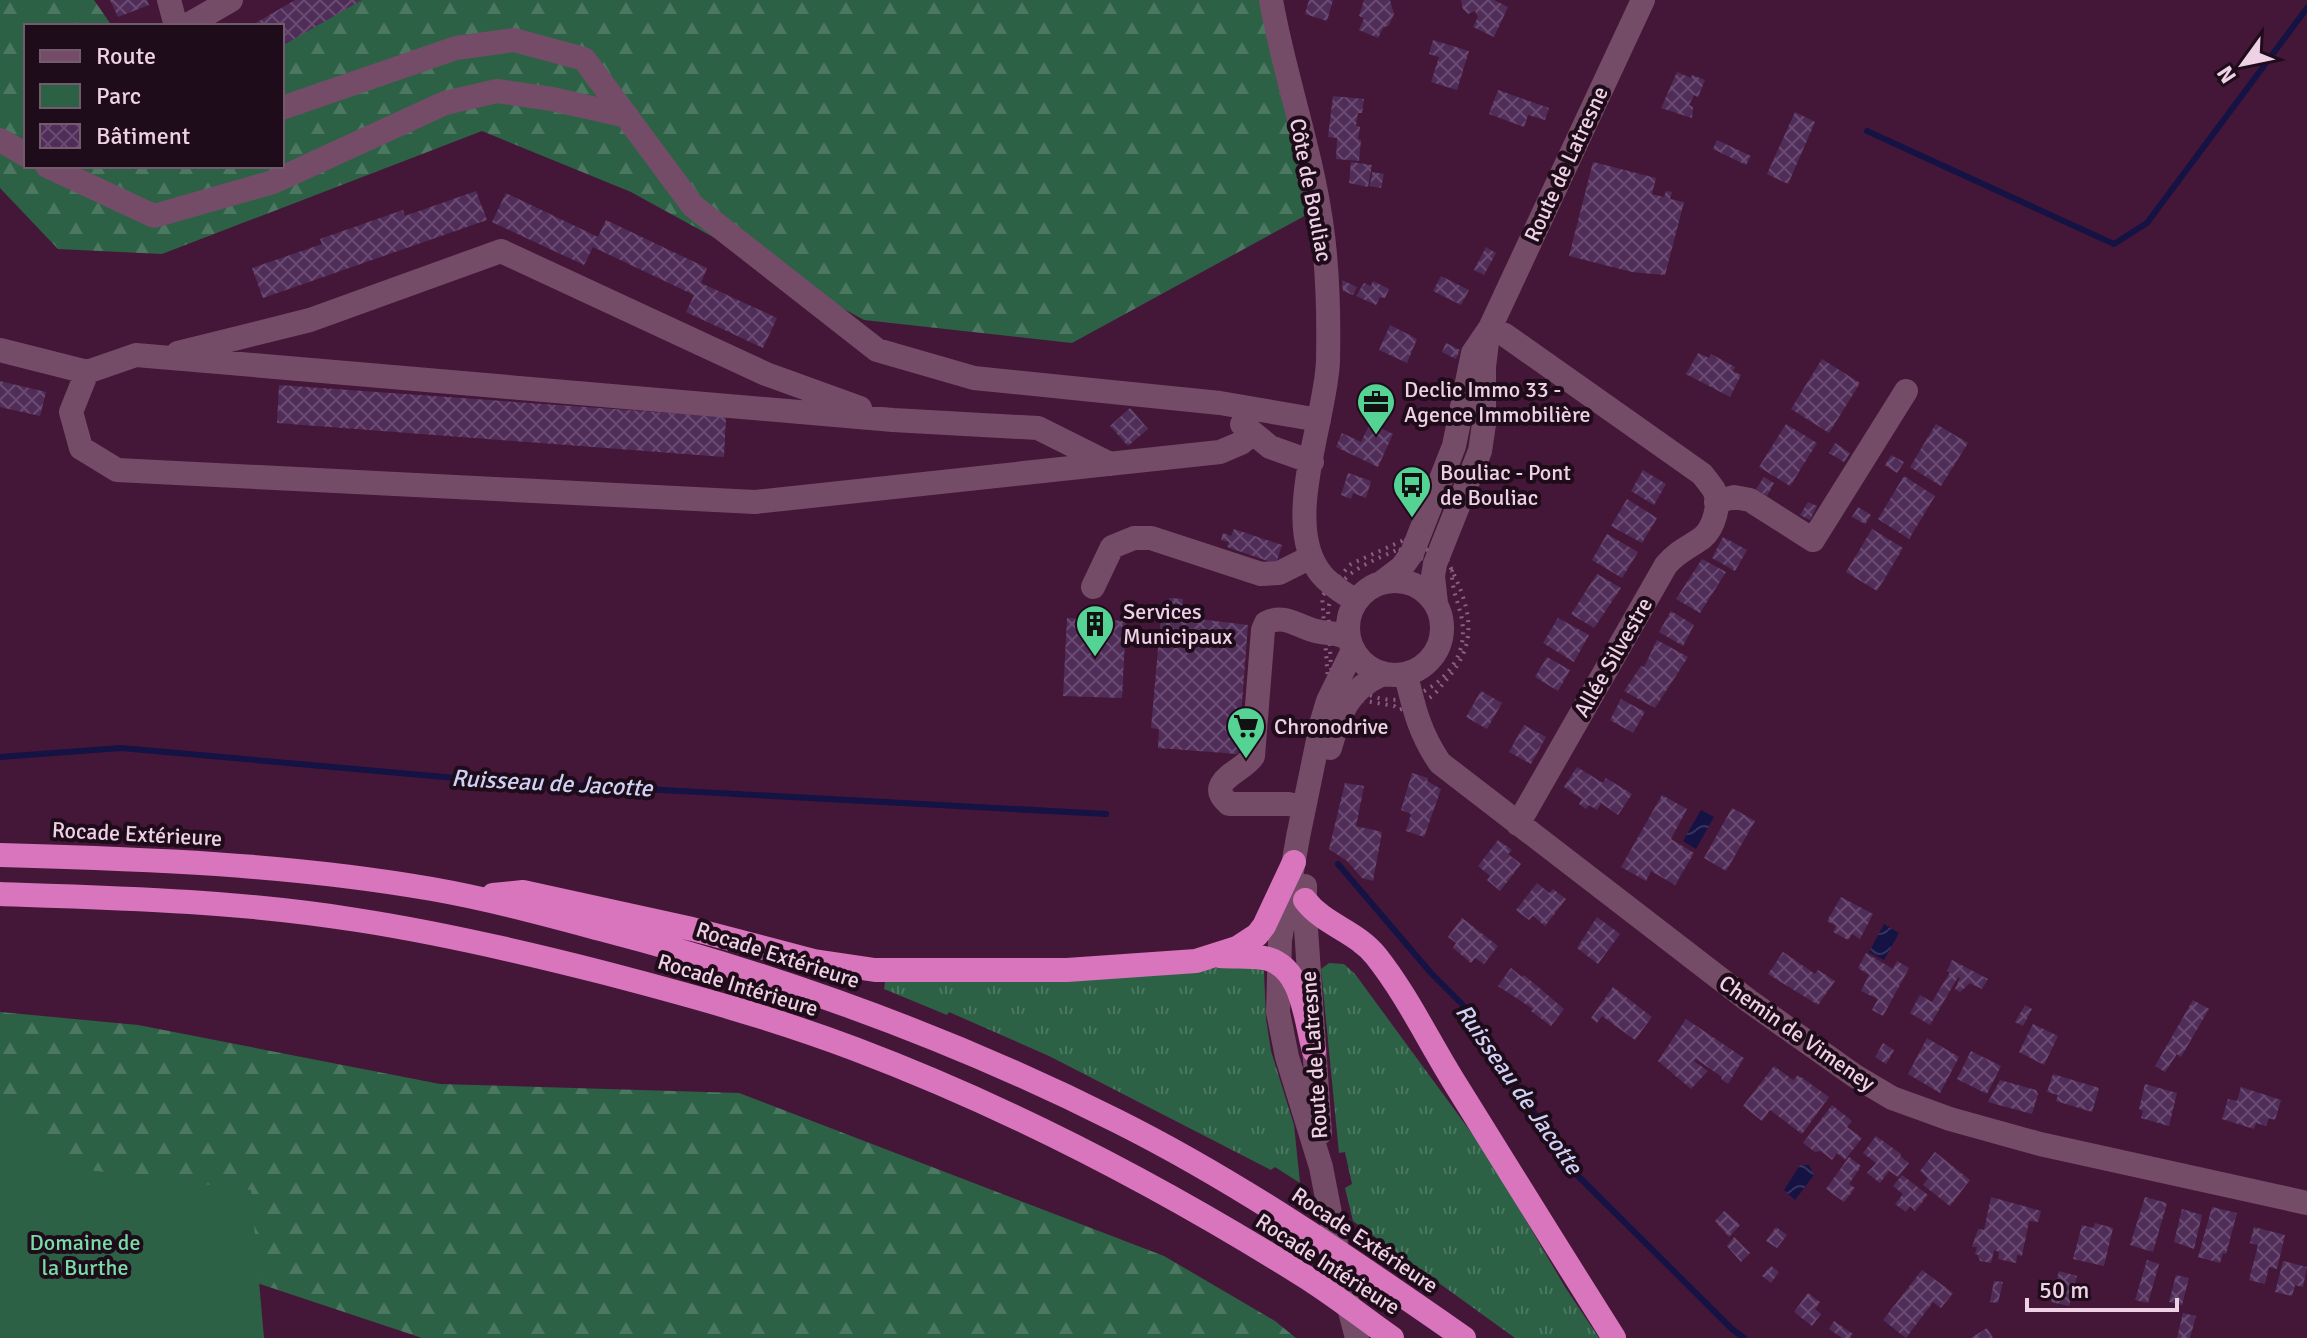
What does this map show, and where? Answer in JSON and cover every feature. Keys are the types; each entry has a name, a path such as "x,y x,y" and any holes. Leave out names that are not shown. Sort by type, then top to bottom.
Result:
{"highway":[{"name":"Rocade Extérieure","path":"0,855 182,860 325,874 478,897 686,951 804,988 1011,1071 1119,1122 1269,1206 1464,1338"},
{"path":"1216,956 1247,942 1264,926 1294,862"},
{"path":"478,897 523,892 692,929 814,961 875,970 1067,970 1137,966 1216,956 1264,958 1286,967 1296,980 1314,1051"},
{"name":"Rocade Intérieure","path":"0,894 185,900 354,919 477,941 766,1018 856,1049 1001,1110 1099,1158 1185,1204 1304,1276 1392,1338"},
{"path":"1305,900 1314,912 1353,934 1373,952 1395,982 1453,1081 1614,1338"}],"street":[{"path":"169,0 175,24"},
{"path":"189,24 231,0"},
{"name":"Côte de Bouliac","path":"1271,0 1314,183 1326,253 1328,362 1305,521 1311,557 1323,577 1356,601"},
{"name":"Route de Latresne","path":"1436,603 1433,576 1439,554 1480,451 1473,408 1473,353 1490,328 1643,0"},
{"path":"284,107 456,48 514,40 584,59 693,206 877,350 974,378 1220,403 1319,420"},
{"path":"51,168 154,216 273,182 445,103 497,91 552,99 627,116"},
{"path":"0,140 24,154"},
{"path":"165,357 310,320 501,251 766,374 893,420"},
{"path":"1490,328 1505,335 1702,474 1715,492 1716,502 1734,497 1750,500 1813,540 1906,391"},
{"path":"0,350 87,372 136,355 893,420 1038,428 1110,464"},
{"path":"87,372 71,412 81,448 117,470 755,502 1220,452 1241,443 1253,433"},
{"path":"1220,403 1270,447 1312,462"},
{"name":"Route de Latresne","path":"1381,583 1402,567 1416,544 1454,446 1473,408"},
{"name":"Allée Silvestre","path":"1518,824 1666,565 1677,552 1704,536 1715,518 1716,502"},
{"path":"1093,587 1112,547 1134,538 1151,538 1261,574 1279,573 1311,557"},
{"path":"1344,691 1367,681 1420,669 1432,660 1443,632 1442,617 1436,603 1425,591 1411,583 1396,580 1381,583 1367,590 1350,612 1351,644"},
{"path":"1304,808 1289,804 1229,804 1223,798 1221,784 1224,779 1250,763 1253,756 1266,623 1284,618 1315,631 1336,632 1351,644 1362,662 1395,674"},
{"name":"Route de Latresne","path":"1321,1167 1305,900 1310,841 1344,691 1351,644"},
{"name":"Chemin de Vimeney","path":"1395,674 1413,705 1425,742 1440,763 1749,1001 1855,1076 1892,1098 1950,1119 2040,1144 2307,1203"},
{"name":"Route de Latresne","path":"1321,1167 1281,1033 1279,963 1294,862 1322,721 1344,691"},
{"path":"1321,1167 1357,1338"}],"path":[{"path":"1404,540 1416,544 1446,558 1466,606 1470,625 1468,648 1459,666 1431,698 1399,710 1394,706 1360,700 1326,677 1322,596 1351,564 1404,540"}],"green space":[{"path":"0,0 94,0 111,24 24,24 24,168 284,168 284,39 360,0 1262,0 1310,213 1072,343 864,320 631,192 482,131 162,254 58,249 0,188"},
{"path":"1329,963 1344,964 1355,974 1487,1154 1565,1287 1599,1338 1515,1338 1353,1221 1345,1188 1352,1184 1345,1152 1339,1153 1321,969"},
{"path":"1256,966 1264,971 1271,1051 1294,1125 1300,1183 1275,1167 1271,1170 1049,1056 949,1012 947,1015 884,989 885,982 1184,972"},
{"path":"0,1012 138,1025 440,1084 739,1093 1164,1256 1275,1321 1296,1338 422,1338 239,1277 0,1338"},
{"name":"Domaine de la Burthe","path":"0,1107 64,1167 251,1190 264,1338 0,1338"}],"water":[{"path":"1701,810 1714,817 1696,849 1683,841"},
{"path":"1884,924 1899,933 1884,960 1869,952"},
{"path":"1800,1165 1809,1165 1814,1175 1795,1200 1784,1190"}],"building":[{"path":"110,0 147,0 149,5 118,17"},
{"path":"295,0 362,0 284,45 284,24 254,24"},
{"path":"1309,0 1333,0 1327,21 1305,14"},
{"path":"1364,0 1390,0 1394,14 1378,38 1359,30 1364,18 1359,16"},
{"path":"1461,0 1494,0 1508,7 1494,37 1473,27 1478,17 1475,11 1468,14 1463,9"},
{"path":"1433,40 1469,51 1457,90 1431,82 1439,57 1429,54"},
{"path":"1677,72 1705,80 1698,97 1694,95 1689,105 1693,107 1692,118 1661,108"},
{"path":"1498,90 1549,108 1545,120 1528,115 1524,127 1489,114"},
{"path":"1333,96 1364,99 1356,126 1360,127 1359,161 1336,159 1337,138 1328,137"},
{"path":"1795,112 1815,122 1788,184 1767,174"},
{"path":"1717,140 1751,156 1746,165 1713,149"},
{"path":"1351,162 1372,165 1368,187 1349,183"},
{"path":"1593,162 1656,178 1652,194 1664,197 1666,191 1672,192 1670,199 1684,202 1665,275 1632,272 1569,256"},
{"path":"1372,172 1384,174 1381,188 1370,186"},
{"path":"476,191 487,220 263,298 252,268 322,244 320,239 403,210 405,216"},
{"path":"506,193 598,237 606,220 707,268 701,283 777,318 763,348 686,312 694,295 593,247 584,265 492,222"},
{"path":"1486,247 1496,253 1484,275 1474,270"},
{"path":"1441,276 1469,290 1461,305 1433,291"},
{"path":"1342,280 1357,287 1353,295 1343,291"},
{"path":"1373,281 1389,289 1385,298 1380,297 1376,305 1356,296 1364,283 1371,286"},
{"path":"1390,325 1417,339 1407,363 1379,350"},
{"path":"1446,343 1460,350 1456,359 1442,352"},
{"path":"1698,353 1709,358 1711,354 1735,367 1733,371 1741,375 1730,397 1686,374"},
{"path":"1822,359 1860,383 1829,433 1791,409"},
{"path":"0,381 46,392 40,416 0,407"},
{"path":"279,385 726,417 724,457 277,423"},
{"path":"1130,408 1148,429 1128,446 1110,426"},
{"path":"1370,423 1393,434 1378,467 1336,447 1342,433 1361,442"},
{"path":"1786,424 1817,443 1790,486 1759,467"},
{"path":"1936,424 1968,443 1941,486 1910,467"},
{"path":"1835,443 1850,453 1844,462 1829,453"},
{"path":"1891,455 1904,462 1897,473 1885,465"},
{"path":"1643,470 1666,484 1654,505 1631,491"},
{"path":"1348,473 1371,481 1366,498 1353,493 1351,499 1341,495"},
{"path":"1904,476 1935,496 1909,539 1878,519"},
{"path":"1764,477 1774,483 1767,496 1756,489"},
{"path":"1627,499 1657,518 1642,543 1611,526"},
{"path":"1808,502 1817,506 1810,520 1800,515"},
{"path":"1858,507 1871,515 1865,524 1852,517"},
{"path":"1234,529 1282,545 1276,564 1227,547 1229,542 1221,540 1223,533 1231,536"},
{"path":"1872,529 1903,548 1877,591 1846,572"},
{"path":"1607,534 1638,552 1622,578 1592,560"},
{"path":"1723,537 1747,550 1735,571 1712,558"},
{"path":"1702,559 1726,572 1700,613 1676,599"},
{"path":"1597,574 1621,588 1594,628 1571,614"},
{"path":"1169,598 1183,599 1182,617 1248,625 1238,754 1158,748 1159,729 1151,728 1161,615 1168,616"},
{"path":"1671,611 1694,625 1683,646 1659,632"},
{"name":"Services Municipaux","path":"1067,618 1126,621 1122,698 1063,696"},
{"path":"1558,618 1589,635 1574,662 1543,643"},
{"path":"1657,640 1688,657 1655,708 1624,691 1641,666 1644,667"},
{"path":"1547,657 1570,670 1558,691 1535,677"},
{"path":"1481,691 1502,703 1487,729 1466,717"},
{"path":"1621,699 1645,712 1633,733 1610,720"},
{"path":"1524,725 1546,737 1531,764 1509,752"},
{"path":"1577,767 1603,783 1606,778 1632,794 1618,815 1601,803 1597,810 1589,805 1586,809 1579,804 1582,799 1564,787"},
{"path":"1412,773 1428,778 1427,781 1441,789 1424,837 1406,831 1411,814 1401,810"},
{"path":"1345,783 1364,786 1356,826 1382,832 1373,881 1362,878 1347,861 1329,849"},
{"path":"1662,795 1687,809 1671,839 1694,853 1675,885 1651,871 1646,881 1621,867"},
{"path":"1732,808 1755,821 1726,871 1704,858"},
{"path":"1498,840 1512,850 1508,854 1521,864 1500,891 1487,880 1490,876 1478,866"},
{"path":"1537,883 1549,893 1553,889 1566,899 1545,926 1533,916 1529,920 1516,910"},
{"path":"1841,897 1873,914 1860,939 1852,934 1848,940 1833,932 1836,926 1827,921"},
{"path":"1597,917 1620,934 1598,964 1577,948"},
{"path":"1462,918 1498,946 1484,964 1475,958 1471,963 1453,948 1456,943 1448,937"},
{"path":"1783,952 1815,974 1818,970 1835,981 1818,1005 1768,974"},
{"path":"1866,953 1893,969 1897,961 1909,968 1883,1016 1872,1010 1878,999 1861,991 1869,975 1858,968"},
{"path":"1952,960 1988,979 1982,989 1970,983 1960,992 1955,989 1958,977 1930,1025 1910,1013 1920,995 1932,1002 1950,972 1947,971"},
{"path":"1511,968 1522,977 1524,975 1564,1009 1551,1026 1531,1011 1533,1009 1498,986"},
{"path":"1613,987 1652,1017 1635,1040 1602,1016 1597,1023 1591,1018"},
{"path":"2193,1000 2209,1009 2181,1057 2177,1054 2165,1072 2155,1066"},
{"path":"2025,1005 2032,1009 2023,1026 2015,1022"},
{"path":"1686,1019 1744,1058 1728,1084 1696,1059 1694,1061 1708,1071 1691,1089 1658,1061"},
{"path":"2033,1024 2058,1036 2044,1065 2019,1052"},
{"path":"1927,1038 1959,1057 1940,1093 1908,1074"},
{"path":"1883,1043 1894,1050 1886,1064 1875,1057"},
{"path":"1971,1051 2001,1066 1987,1094 1957,1079"},
{"path":"1774,1066 1793,1080 1798,1075 1829,1097 1802,1134 1770,1110 1762,1121 1743,1106"},
{"path":"2053,1074 2099,1088 2092,1112 2056,1101 2058,1095 2047,1092"},
{"path":"2000,1080 2036,1090 2038,1094 2032,1114 1988,1102"},
{"path":"2145,1084 2177,1093 2169,1126 2141,1118 2143,1111 2139,1109"},
{"path":"2241,1087 2281,1100 2275,1120 2269,1118 2266,1126 2256,1123 2254,1129 2222,1119 2228,1099 2237,1101"},
{"path":"1832,1105 1852,1121 1847,1127 1862,1138 1845,1160 1837,1153 1832,1160 1803,1143"},
{"path":"1876,1136 1909,1163 1898,1177 1889,1171 1880,1183 1867,1173 1876,1163 1863,1153"},
{"path":"1935,1152 1970,1180 1950,1206 1923,1185 1928,1178 1920,1171"},
{"path":"1849,1157 1861,1166 1849,1184 1855,1188 1844,1202 1826,1189"},
{"path":"1902,1175 1928,1195 1915,1211 1910,1206 1906,1212 1895,1204 1903,1194 1893,1186"},
{"path":"1991,1197 2041,1211 2038,1222 2029,1221 2022,1256 2017,1255 2016,1263 1998,1259 1999,1252 1994,1250 1991,1263 1980,1261 1975,1254 1977,1247 1972,1247 1978,1229 1984,1230"},
{"path":"2145,1197 2167,1203 2153,1252 2130,1245"},
{"path":"2212,1207 2237,1213 2226,1254 2223,1253 2220,1263 2198,1257"},
{"path":"2182,1209 2202,1215 2194,1249 2174,1242"},
{"path":"1724,1211 1740,1225 1729,1237 1715,1221"},
{"path":"2095,1223 2113,1228 2104,1266 2073,1259 2082,1225 2093,1228"},
{"path":"1776,1227 1787,1235 1777,1248 1766,1241"},
{"path":"2254,1227 2285,1235 2277,1269 2269,1267 2265,1284 2249,1280 2258,1245 2250,1243"},
{"path":"1734,1237 1750,1253 1741,1262 1727,1246"},
{"path":"2147,1260 2159,1264 2148,1303 2135,1300"},
{"path":"2283,1261 2307,1267 2303,1287 2295,1285 2292,1296 2275,1292"},
{"path":"1771,1266 1779,1272 1771,1283 1762,1276"},
{"path":"1922,1270 1953,1293 1941,1308 1933,1302 1906,1338 1883,1320"},
{"path":"2059,1271 2077,1276 2069,1306 2051,1302"},
{"path":"2176,1275 2189,1278 2182,1305 2169,1302"},
{"path":"1994,1281 2003,1282 1998,1303 1990,1302"},
{"path":"1808,1293 1820,1302 1815,1309 1821,1314 1812,1326 1794,1312"},
{"path":"2183,1313 2196,1316 2190,1338 2177,1338"},
{"path":"1834,1321 1853,1334 1850,1338 1842,1338 1829,1329"},
{"path":"1987,1328 1993,1338 1971,1338"}],"waterway":[{"path":"1867,131 2114,244 2147,223 2307,8"},
{"name":"Ruisseau de Jacotte","path":"0,757 121,748 478,780 1106,814"},
{"name":"Ruisseau de Jacotte","path":"1338,864 1431,973 1462,1004 1572,1170 1744,1338"}],"place":[{"name":"Declic Immo 33 - Agence Immobilière","path":"1376,436"},
{"name":"Bouliac - Pont de Bouliac","path":"1412,519"},
{"name":"Services Municipaux","path":"1095,658"},
{"name":"Chronodrive","path":"1246,760"}]}
